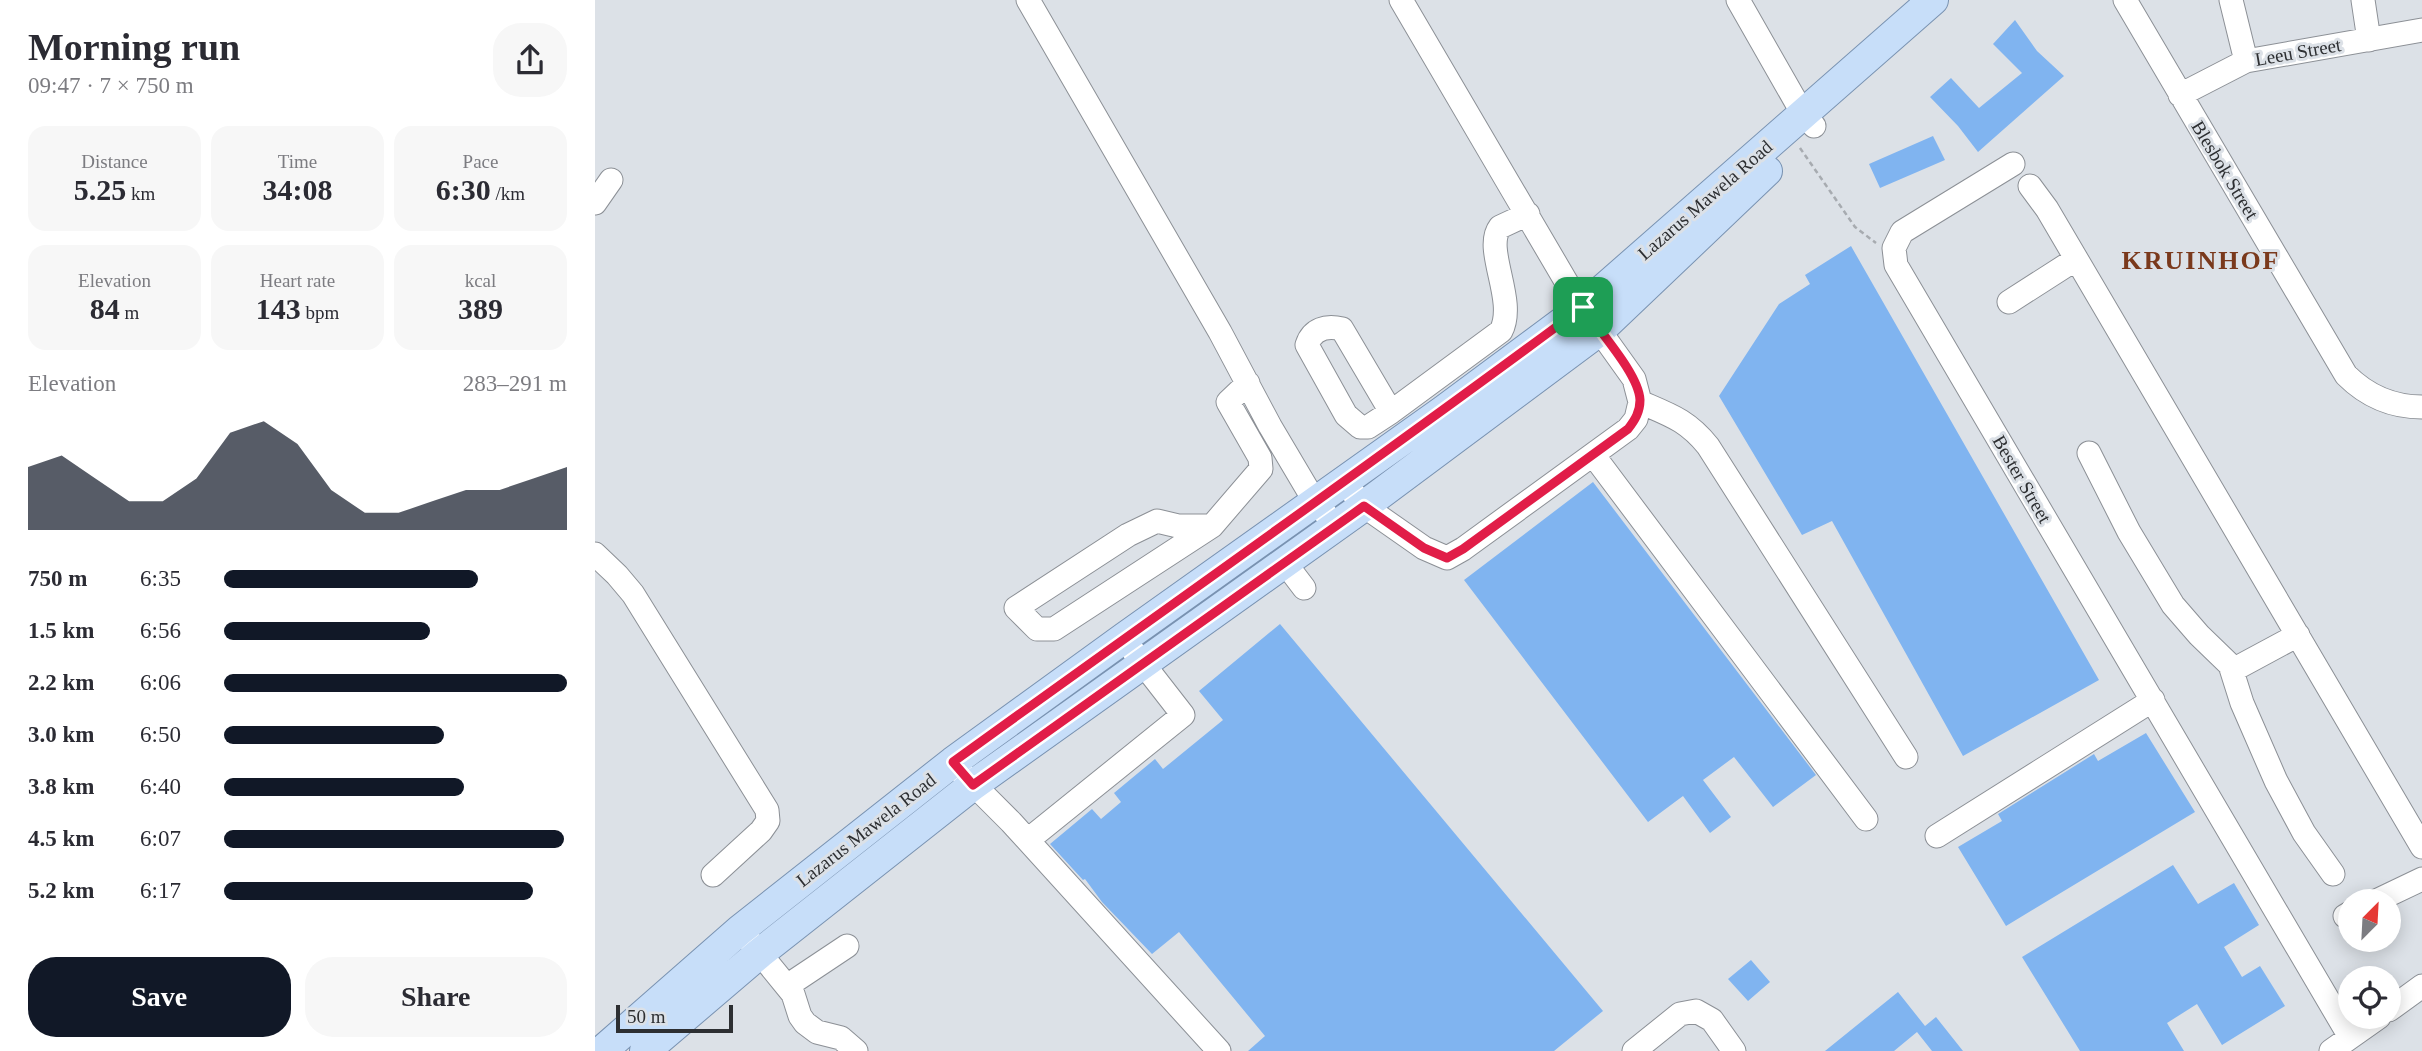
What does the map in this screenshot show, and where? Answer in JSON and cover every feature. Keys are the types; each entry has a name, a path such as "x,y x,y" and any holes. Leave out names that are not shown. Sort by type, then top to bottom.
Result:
{"main road":[{"name":"Lazarus Mawela Road","path":"1804,127 1933,0"},
{"name":"Lazarus Mawela Road","path":"645,1051 760,953 973,785 1364,506 1591,319 1804,127 1953,0"},
{"name":"Lazarus Mawela Road","path":"602,1051 740,930 953,762 1443,411 1591,319"}],"street":[{"path":"1028,0 1248,383 1270,426 1315,502 1336,526"},
{"path":"1343,481 1364,506 1424,548 1447,558 1594,456 1628,429 1636,419 1640,402 1634,379 1591,319 1401,0"},
{"path":"1738,0 1804,127"},
{"name":"Blesbok Street","path":"2125,0 2346,374 2357,386 2385,401 2404,407 2422,407"},
{"path":"2231,0 2246,61"},
{"path":"2363,0 2369,40"},
{"name":"Leeu Street","path":"2180,95 2246,61 2422,30"},
{"path":"1894,257 1894,248 1902,232 2014,164"},
{"path":"595,203 611,180"},
{"path":"2030,186 2047,209 2422,847"},
{"path":"1391,412 1501,331 1507,315 1494,239 1500,227 1528,214"},
{"name":"Bester Street","path":"1894,257 2350,1037"},
{"path":"2009,302 2076,259"},
{"path":"1212,526 1178,526 1157,521 1128,535 1016,608 1037,629 1054,629 1212,526 1261,469 1260,457 1228,402 1248,383"},
{"path":"1640,402 1683,421 1696,431 1708,446 1906,757"},
{"path":"2089,453 2129,532 2173,605 2233,670 2242,703 2276,781 2304,833 2333,874"},
{"path":"1594,456 1866,819"},
{"path":"595,554 633,594 767,810 768,821 761,831 713,875"},
{"path":"1285,563 1304,588"},
{"path":"2233,670 2298,635"},
{"path":"1028,840 1183,715 1123,638"},
{"path":"1937,836 2153,700"},
{"path":"953,762 1028,840 1219,1051"},
{"path":"2401,889 2422,879"},
{"path":"740,930 793,994 800,1016 810,1028 841,1038 856,1051"},
{"path":"786,986 847,946"},
{"path":"2401,1001 2422,986"},
{"path":"1634,1051 1680,1014 1696,1011 1711,1020 1734,1051"},
{"path":"2331,1051 2362,1029"}],"path":[{"path":"1804,127 1855,227 1894,257"}],"building":[{"path":"2015,20 2037,51 2064,76 1978,152 1930,97 1951,78 1979,108 2022,73 1993,44"},
{"path":"1933,136 1945,160 1880,188 1869,164"},
{"path":"1851,246 2099,680 1963,756 1832,521 1802,535 1719,396 1779,304 1810,284 1805,275"},
{"path":"1593,482 1816,775 1773,807 1734,757 1703,780 1731,817 1710,833 1683,796 1648,822 1464,580"},
{"path":"1280,624 1603,1011 1554,1051 1248,1051 1265,1036 1179,932 1152,954 1050,844 1092,809 1101,819 1121,802 1114,793 1155,759 1163,769 1223,720 1199,691"},
{"path":"2146,733 2195,812 2006,926 1958,847 2002,821 1998,814 2094,754 2098,761"},
{"path":"2173,865 2198,904 2234,883 2259,925 2224,947 2242,977 2260,966 2285,1006 2222,1045 2197,1004 2167,1023 2184,1051 2080,1051 2022,957"},
{"path":"1751,960 1770,982 1748,1001 1728,979"},
{"path":"1898,992 1925,1026 1936,1017 1963,1051 1932,1051 1917,1032 1894,1051 1825,1051"}],"district":[{"name":"KRUINHOF","path":"2200,260"}],"route":[{"path":"1583,307 1634,379 1639,391 1639,410 1628,429 1559,482 1447,558 1424,548 1364,506 973,785 953,762 1443,411 1583,307"}]}
